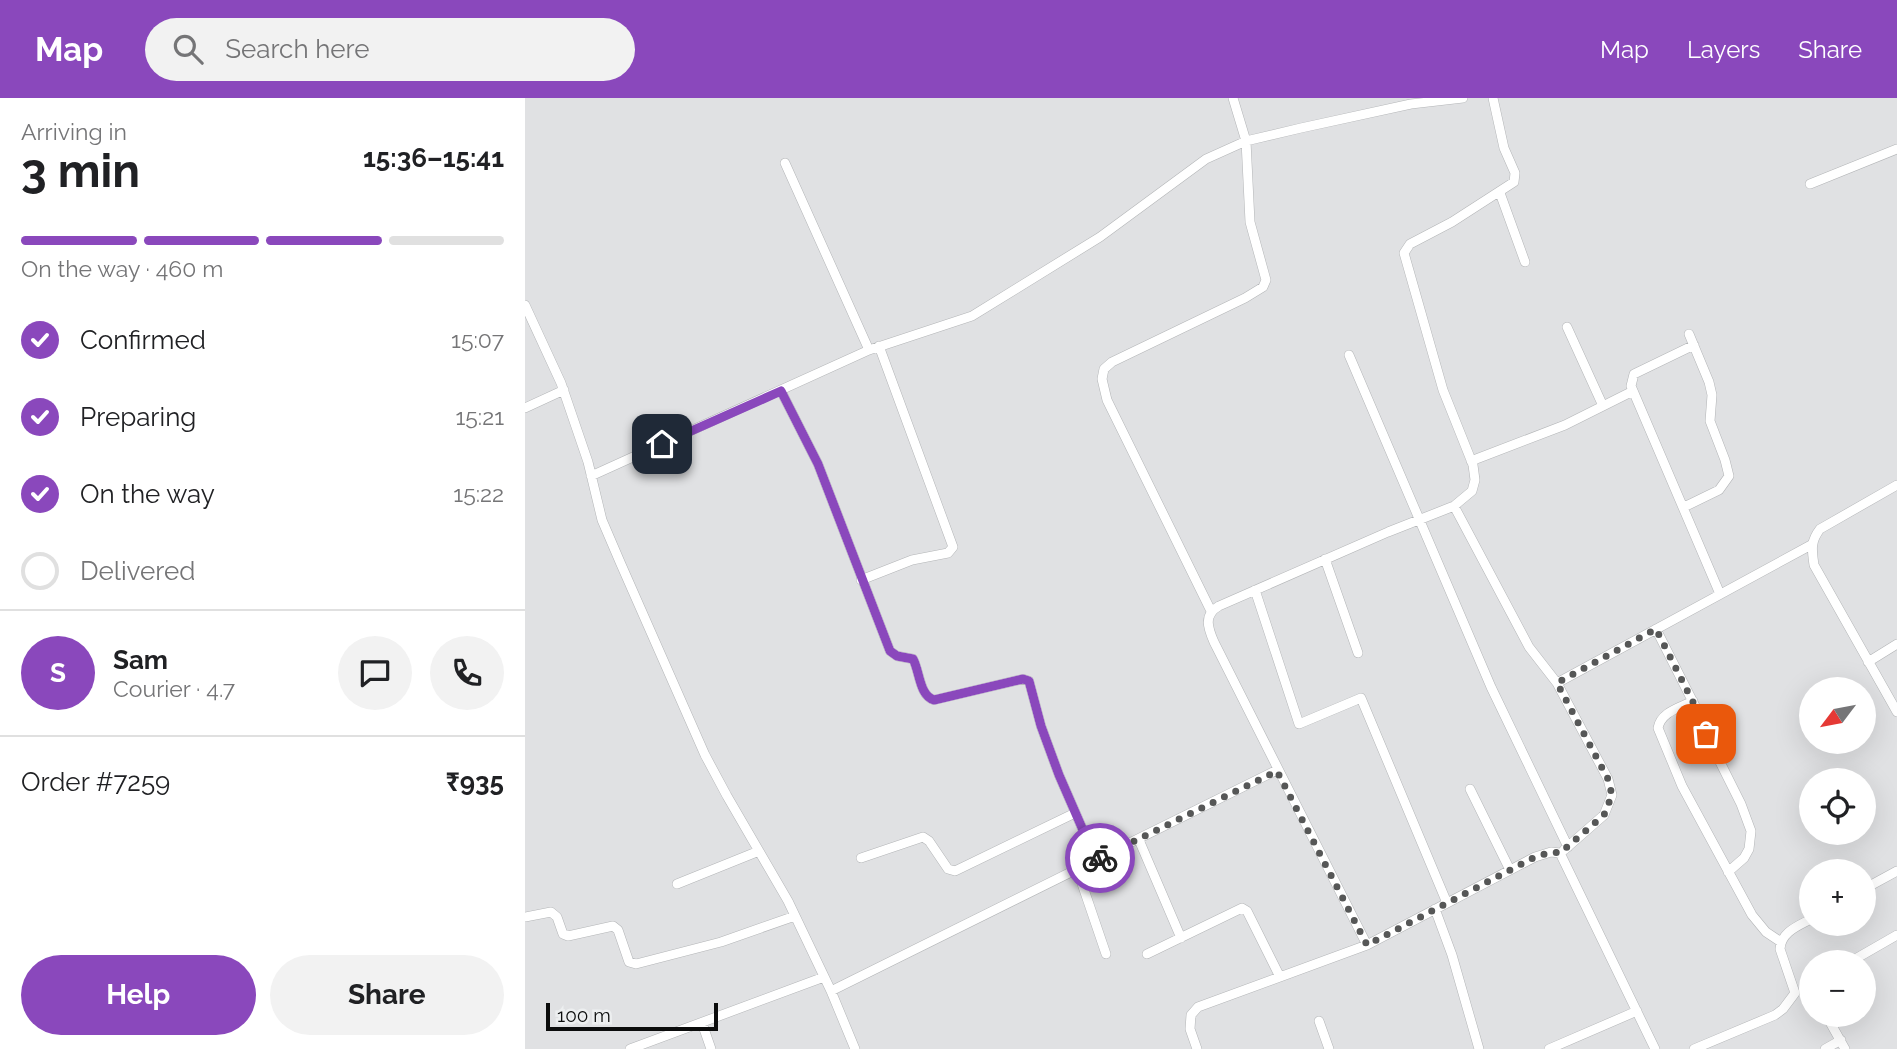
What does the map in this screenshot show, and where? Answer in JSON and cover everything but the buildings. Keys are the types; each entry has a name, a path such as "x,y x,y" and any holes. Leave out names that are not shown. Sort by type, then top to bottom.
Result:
{"street":[{"path":"1211,611 1121,432 1107,400 1102,379 1104,369 1112,362 1263,287 1266,280 1250,222 1246,141 1233,98"},
{"path":"591,476 869,350 954,323 999,301 1100,237 1206,159 1246,141 1388,108 1463,98"},
{"path":"1367,945 1213,642 1207,620 1211,611 1325,559 1454,506 1472,491 1475,480 1471,461 1443,390 1404,253 1410,244 1439,230 1514,182 1515,177 1504,148 1493,98"},
{"path":"1809,184 1897,149"},
{"path":"785,163 869,350"},
{"path":"1500,192 1525,262"},
{"path":"525,305 563,390 591,476 602,520 666,666 711,765 795,916 855,1049"},
{"path":"1567,327 1603,406"},
{"path":"1684,507 1719,490 1729,476 1710,421 1712,395 1709,382 1689,334"},
{"path":"1694,345 1634,374 1631,378 1633,391 1720,594"},
{"path":"861,580 912,560 948,553 953,547 880,346"},
{"path":"1349,355 1492,687 1655,1049"},
{"path":"525,408 563,390"},
{"path":"781,391 818,464 890,651 897,656 913,659 928,698 941,700 1023,679 1029,681 1041,726 1096,860"},
{"path":"1471,461 1565,425 1633,391"},
{"path":"1557,683 1811,545 1820,529 1897,485"},
{"path":"1190,1049 1191,1015 1198,1007 1367,945 1543,854 1564,850 1604,815 1612,795 1608,779 1557,683 1529,647 1454,506"},
{"path":"1811,545 1814,565 1897,712"},
{"path":"1325,559 1358,653"},
{"path":"1255,590 1299,724 1361,698 1447,903"},
{"path":"1656,629 1693,701 1751,831 1749,849 1728,872"},
{"path":"1868,662 1897,644"},
{"path":"1693,701 1665,715 1659,721 1658,728 1682,786 1728,872 1759,925 1781,942"},
{"path":"831,991 1277,771"},
{"path":"1470,789 1510,870"},
{"path":"861,858 923,837 929,841 947,869 955,871 1075,813"},
{"path":"1139,839 1181,938"},
{"path":"677,884 759,851"},
{"path":"1077,869 1106,954"},
{"path":"1876,882 1897,871"},
{"path":"1147,954 1245,909 1280,977"},
{"path":"1435,909 1452,955 1479,1049"},
{"path":"525,918 551,912 557,917 563,934 568,936 613,926 618,930 629,962 636,964 722,942 795,916"},
{"path":"1694,1049 1775,1015 1792,999 1795,993 1780,949 1785,934 1799,926"},
{"path":"1871,950 1897,935"},
{"path":"630,1049 824,976"},
{"path":"1549,1049 1637,1011"},
{"path":"1319,1021 1329,1049"},
{"path":"702,1023 712,1049"},
{"path":"1825,1049 1843,1044 1833,1027"},
{"path":"1192,1037 1197,1049"}],"way so far":[{"path":"1100,858 1277,771 1367,945 1535,857 1551,852 1560,853 1604,815 1612,795 1608,779 1557,683 1656,629 1695,706 1706,734"}],"route":[{"path":"662,444 781,391 818,464 890,651 893,655 913,659 924,692 928,698 934,700 1027,679 1031,684 1041,726 1059,775 1096,860 1100,858"}]}
